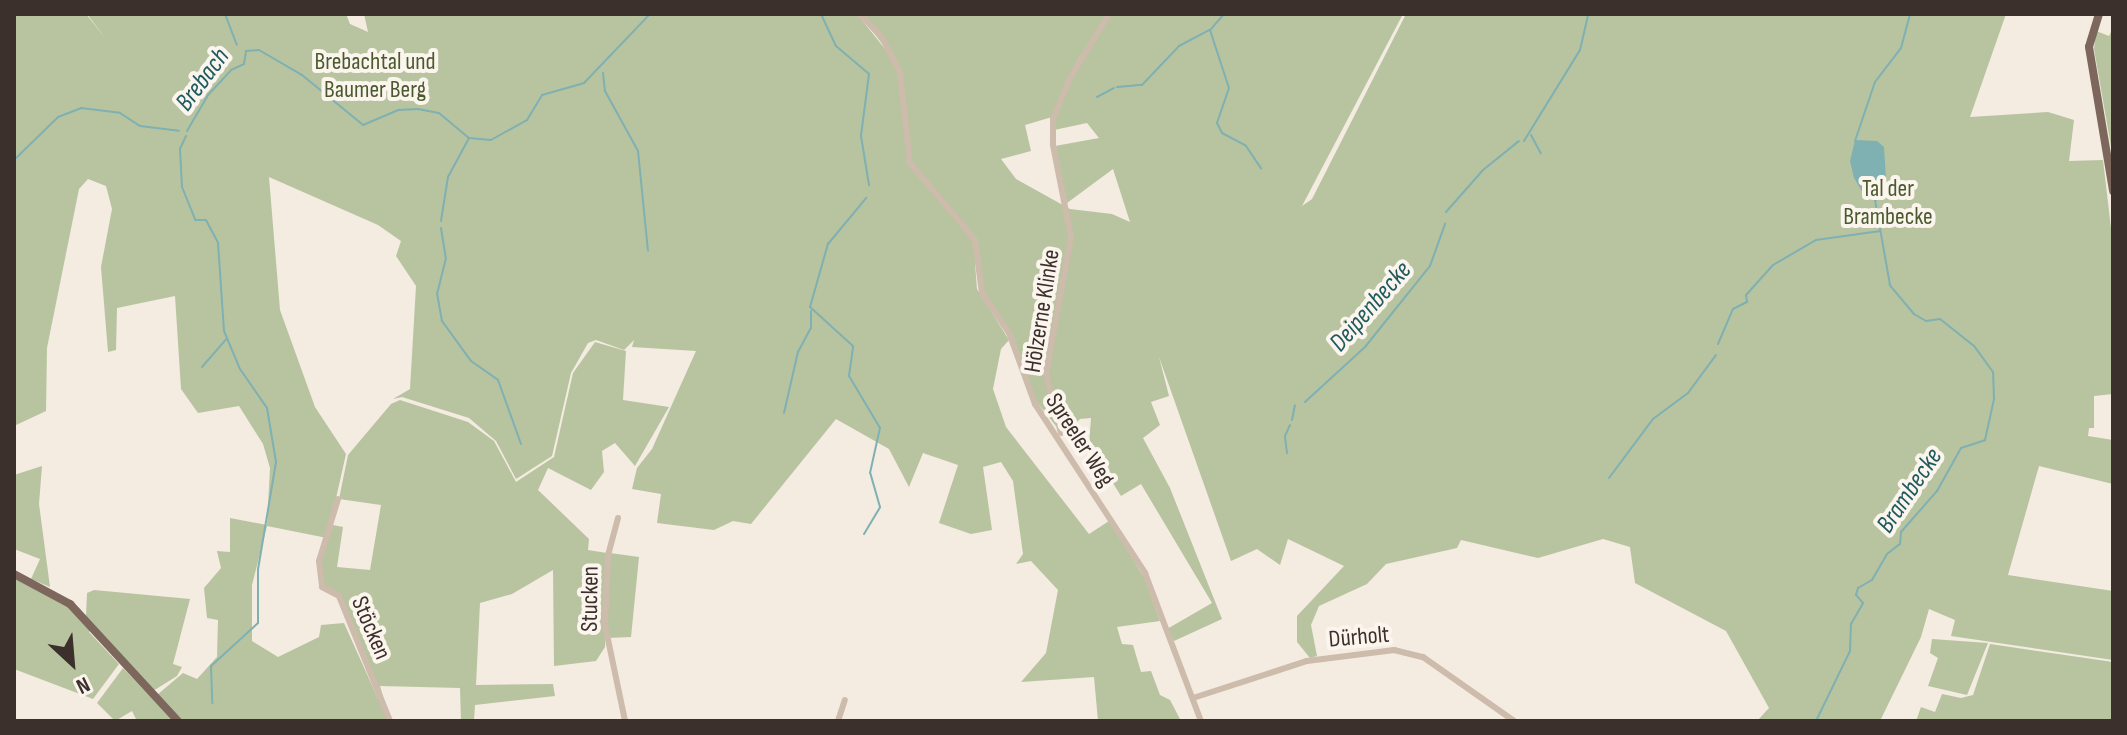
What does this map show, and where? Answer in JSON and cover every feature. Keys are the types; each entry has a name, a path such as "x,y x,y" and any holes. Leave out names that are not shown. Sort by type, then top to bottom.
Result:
{"main road":[{"path":"2099,14 2089,47 2113,191"},
{"path":"14,574 70,604 178,721"}],"street":[{"name":"Spreeler Weg","path":"860,14 883,39 900,73 910,163 975,240 981,290 1009,333 1032,398 1060,435 1145,573 1201,721"},
{"name":"Hölzerne Klinke","path":"1060,435 1046,374 1071,237 1053,145 1053,119 1070,78 1109,14"},
{"name":"Stöcken","path":"338,499 319,561 322,587 339,596 390,721"},
{"name":"Stucken","path":"618,518 608,555 605,625 625,721"},
{"name":"Dürholt","path":"1193,698 1307,661 1394,650 1430,662 1514,721"},
{"path":"838,721 845,700"}],"green space":[{"path":"14,14 86,14 106,39 87,14 346,14 350,24 368,32 364,14 857,14 894,60 860,14 1108,14 1077,61 1052,117 1025,125 1031,151 1001,159 1016,179 1070,209 1112,214 1130,222 1113,169 1067,203 1055,146 1099,138 1087,123 1054,130 1054,123 1071,79 1110,14 1403,14 1302,206 1312,199 1406,14 2006,14 1970,117 2048,112 2074,120 2069,161 2103,160 2113,245 2113,394 2094,396 2094,428 2089,428 2088,436 2113,440 2113,484 2039,466 2008,575 2113,591 2113,660 1951,636 1955,620 1929,609 1921,637 1880,721 1757,721 1769,708 1726,631 1635,583 1630,547 1603,539 1538,558 1461,540 1457,548 1386,564 1367,584 1319,606 1311,625 1317,656 1310,658 1297,642 1297,616 1344,566 1288,539 1280,565 1257,549 1231,561 1159,357 1169,396 1151,402 1160,425 1143,438 1170,488 1222,619 1174,641 1167,629 1212,603 1141,484 1121,496 1089,445 1091,418 1080,419 1063,435 1033,397 1011,333 983,292 979,262 975,263 977,289 1009,340 1001,349 993,389 1006,427 1089,534 1109,521 1144,577 1160,621 1117,627 1122,644 1133,645 1141,672 1151,671 1160,695 1170,700 1180,719 1098,721 1094,677 1021,682 1046,653 1058,590 1031,561 1016,564 1023,554 1013,481 1001,462 983,467 992,530 971,534 939,523 958,465 923,453 909,487 889,449 836,419 751,524 733,521 714,530 657,523 661,494 632,489 637,468 652,449 696,351 632,347 634,340 624,350 596,340 588,343 571,373 552,456 516,479 496,441 469,418 402,397 393,399 410,389 416,286 396,256 401,241 378,225 269,177 280,310 315,407 346,454 327,538 267,526 252,585 252,641 278,657 319,637 321,625 344,623 388,721 180,721 157,695 183,673 197,679 217,657 218,620 207,618 204,588 221,568 217,551 230,552 230,518 267,525 270,468 263,444 239,406 198,413 181,389 175,296 117,308 116,350 108,352 101,267 112,209 106,186 88,179 79,189 47,348 46,411 14,426"},
{"path":"2113,28 2113,158 2094,49 2096,31 2109,36"},
{"path":"595,342 626,351 623,400 669,407 635,466 615,443 602,451 604,472 591,490 548,468 538,490 589,539 588,550 607,553 605,647 596,661 554,666 553,570 512,594 480,603 476,685 553,684 555,696 475,705 474,721 461,721 460,688 380,686 390,721 338,596 323,588 319,565 333,525 343,527 337,567 370,570 381,505 339,499 348,455 391,404 400,400 468,422 494,441 516,482 554,457 573,373"},
{"path":"42,466 39,504 50,587 31,579 40,559 14,549 14,475"},
{"path":"610,553 639,557 631,637 607,638"},
{"path":"14,576 54,594 92,628 89,632 119,664 93,699 14,669"},
{"path":"94,590 190,599 173,664 182,667 177,676 153,691 86,616 87,593"},
{"path":"1932,639 1988,643 1967,695 1928,686 1938,658 1930,653"},
{"path":"1990,644 2113,662 2113,721 1916,721 1921,707 1935,712 1942,694 1961,698 1973,695"},
{"path":"123,668 174,721 137,721 132,711 115,721 97,703"}],"water":[{"path":"1855,140 1877,141 1884,147 1886,179 1883,196 1876,201 1865,196 1854,178 1850,161"}],"waterway":[{"name":"Brebach","path":"225,14 237,45"},
{"name":"Brebach","path":"187,131 208,95 231,70 244,64 246,51 259,50 302,75 363,125 399,110 418,109 439,113 469,138 491,140 527,120 542,95 584,83 650,14"},
{"path":"821,14 836,46 869,74 861,136 869,185"},
{"path":"1224,14 1210,30 1229,88 1217,123 1222,133 1246,146 1261,168"},
{"name":"Deipenbecke","path":"1524,141 1580,50 1588,14"},
{"name":"Brambecke","path":"1855,141 1875,82 1901,48 1910,14"},
{"path":"1117,87 1142,85 1179,46 1209,30"},
{"path":"603,73 605,91 638,151 648,251"},
{"path":"1097,97 1114,88"},
{"name":"Brebach","path":"14,160 58,117 81,108 120,113 140,126 179,131"},
{"path":"1531,135 1541,154"},
{"path":"186,136 180,149 182,187 195,220 206,220 218,243 224,331 240,369 267,408 276,462 258,570 258,623 211,666 212,703"},
{"path":"441,221 448,177 469,138"},
{"name":"Deipenbecke","path":"1446,212 1483,170 1519,141"},
{"path":"864,534 880,507 870,473 880,428 849,376 853,346 810,307 828,244 866,198"},
{"name":"Brambecke","path":"1816,721 1850,651 1851,624 1863,603 1856,595 1858,588 1872,580 1887,554 1900,544 1901,532 1937,491 1961,448 1985,440 1994,399 1993,372 1974,346 1940,319 1926,321 1914,314 1890,285 1875,200"},
{"name":"Deipenbecke","path":"1305,402 1365,347 1430,266 1445,224"},
{"path":"441,228 446,258 437,293 442,321 471,361 498,380 521,444"},
{"path":"1718,344 1733,309 1747,302 1746,295 1773,265 1816,240 1880,231"},
{"path":"784,413 798,352 811,328 811,311"},
{"path":"202,367 227,338"},
{"path":"1609,478 1653,419 1688,393 1716,355"},
{"path":"1292,420 1295,405"},
{"path":"1287,453 1285,436 1290,425"}],"park label":[{"name":"Brebachtal und Baumer Berg","path":"375,76"},
{"name":"Tal der Brambecke","path":"1888,203"}]}
